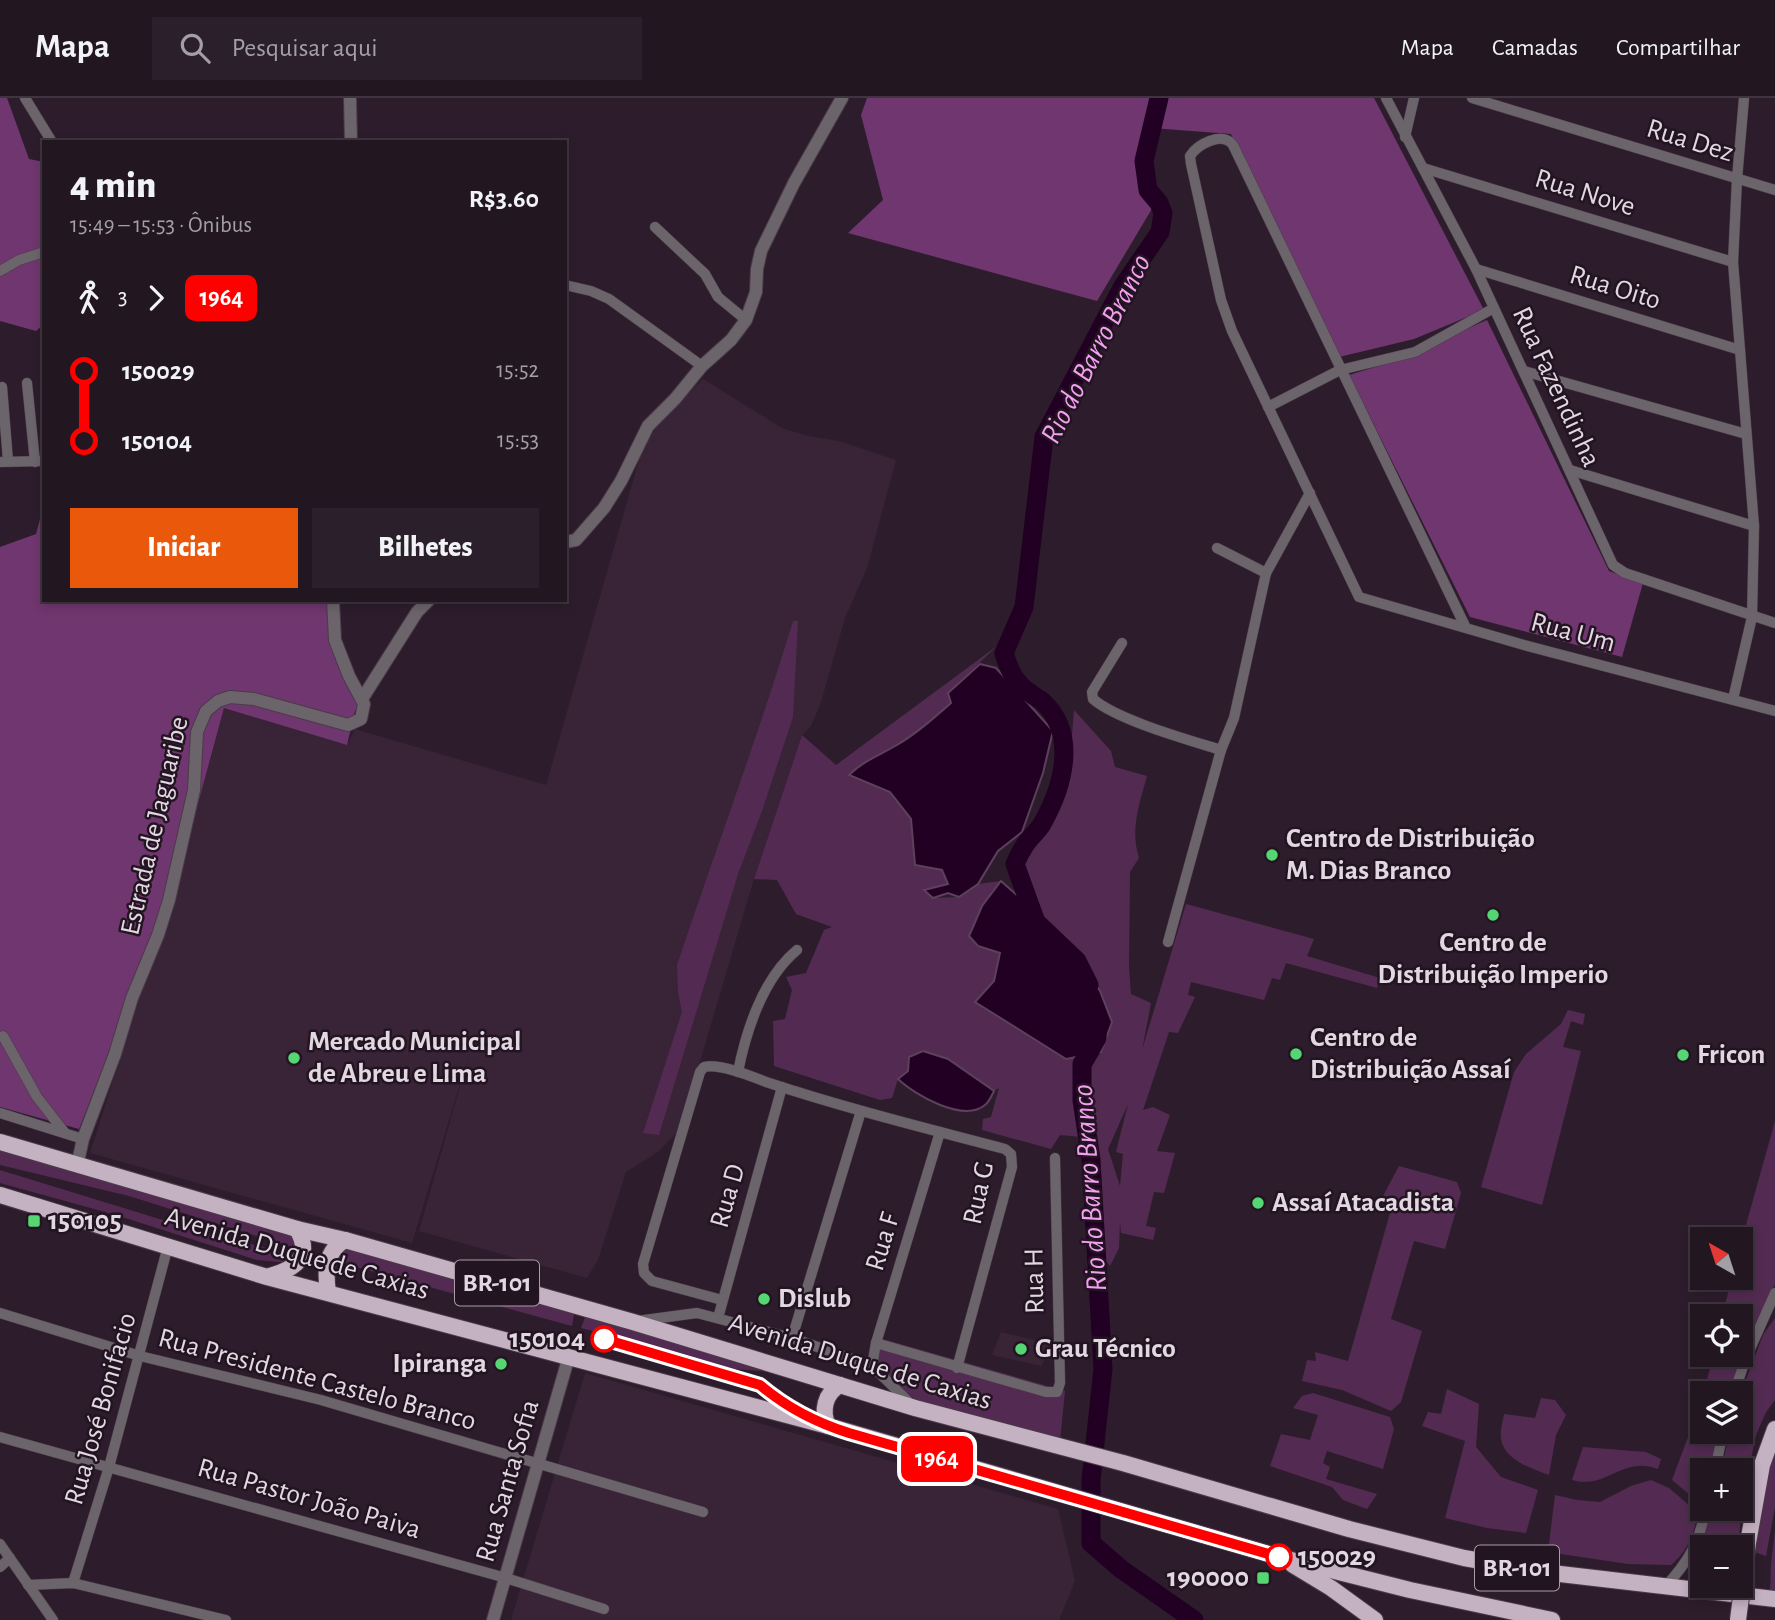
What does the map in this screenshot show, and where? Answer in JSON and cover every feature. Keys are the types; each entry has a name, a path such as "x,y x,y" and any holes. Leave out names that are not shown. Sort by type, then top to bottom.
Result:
{"highway":[{"name":"Avenida Duque de Caxias","path":"0,1142 297,1229 345,1240 633,1322 915,1408 1123,1463 1349,1529 1464,1558 1543,1572 1665,1587"},
{"name":"Avenida Duque de Caxias","path":"0,1195 267,1277 828,1426 1279,1557"},
{"path":"267,1277 288,1271 298,1264 303,1244 297,1229"},
{"path":"328,1292 325,1273 328,1262 334,1247 345,1240"},
{"path":"828,1426 824,1414 825,1404 831,1392 840,1385"},
{"path":"1738,1620 1762,1465 1775,1429"},
{"path":"1279,1557 1410,1590 1552,1620"},
{"name":"BR-101","path":"1279,1557 1331,1588 1375,1620"},
{"name":"BR-101","path":"1665,1587 1690,1588"},
{"name":"BR-101","path":"1753,1595 1775,1599"}],"street":[{"path":"25,98 51,140"},
{"path":"350,98 351,140"},
{"path":"567,542 576,540 604,508 621,481 648,426 702,366 731,340 746,320 756,292 761,251 794,183 842,98"},
{"name":"Rua Fazendinha","path":"1386,98 1476,269 1570,470 1600,542 1613,565 1625,573 1752,617 1775,622"},
{"path":"1405,138 1414,98"},
{"name":"Rua Dez","path":"1472,98 1775,190"},
{"path":"1733,699 1752,617 1754,526 1733,262 1744,98"},
{"path":"1168,943 1222,750 1234,718 1266,573 1310,494 1232,331 1221,300 1190,156 1195,148 1204,143 1221,138 1233,145 1465,626"},
{"name":"Rua Nove","path":"1423,168 1733,262"},
{"path":"655,227 705,274 718,297 746,320"},
{"path":"0,271 19,260 42,253"},
{"name":"Rua Oito","path":"1476,269 1740,350"},
{"path":"567,285 610,299 702,366"},
{"path":"1268,407 1340,370 1415,352 1494,308"},
{"path":"1524,372 1746,434"},
{"path":"2,387 4,462 39,461 27,383"},
{"path":"1570,470 1754,526"},
{"name":"Rua Um","path":"1310,494 1359,597 1524,645 1775,711"},
{"path":"1217,548 1266,573"},
{"path":"333,602 335,640 349,676 362,699"},
{"name":"Estrada de Jaguaribe","path":"77,1166 83,1139 169,900 194,790 197,732 206,711 218,701 230,697 254,699 348,725 361,719 364,712 362,699 427,602"},
{"path":"1122,643 1096,684 1092,692 1093,699 1135,720 1222,750"},
{"path":"738,1072 750,1029 767,990 776,974 797,950"},
{"path":"3,1035 37,1097 65,1133"},
{"name":"Rua G","path":"722,1300 652,1281 644,1273 643,1264 701,1072 709,1065 846,1108 1005,1149 1011,1154 1013,1161 957,1368"},
{"name":"Rua D","path":"718,1318 782,1087"},
{"path":"792,1338 861,1111"},
{"path":"0,1113 83,1139"},
{"name":"Rua F","path":"872,1366 876,1343 940,1132"},
{"name":"Rua H","path":"957,1368 1046,1392 1057,1392 1060,1382 1055,1158"},
{"name":"Rua José Bonifacio","path":"73,1583 141,1356 168,1245"},
{"path":"1739,1381 1775,1293"},
{"name":"Rua Presidente Castelo Branco","path":"0,1313 141,1356 321,1400 704,1512"},
{"name":"BR-101","path":"633,1322 697,1313 792,1338 872,1366 915,1408"},
{"path":"876,1343 957,1368"},
{"name":"Rua Santa Sofia","path":"493,1620 569,1356"},
{"name":"Rua Pastor João Paiva","path":"0,1437 506,1578 604,1609"},
{"path":"1665,1587 1691,1555 1703,1521"},
{"path":"0,1544 53,1620"},
{"path":"0,1567 10,1558"},
{"path":"29,1585 73,1583 226,1620"}],"shaded area":[{"path":"0,98 7,98 29,159 42,162 42,326 36,331 0,321"},
{"path":"867,98 1374,98 1484,310 1414,339 1335,358 1231,134 1152,128 1153,207 1097,301 848,233 883,200 861,115"},
{"path":"1487,320 1609,571 1643,583 1622,657 1470,617 1349,375 1388,363"},
{"path":"703,379 782,428 839,441 896,460 867,568 845,618 821,702 811,726 802,735 754,879 680,1129 658,1152 626,1172 598,1260 587,1278 419,1231 470,1051 412,1243 90,1153 179,874 224,708 347,745 355,729 546,785 647,432"},
{"path":"42,512 42,602 329,602 334,634 364,703 355,711 347,745 224,708 179,874 79,1129 0,1107 0,547 36,534"},
{"path":"793,621 798,621 793,717 738,874 659,1135 643,1133 682,1012 677,965"},
{"path":"997,646 949,692 952,703 897,745 890,792 911,819 915,864 942,870 949,884 925,889 933,898 959,897 978,884 1001,881 969,936 978,946 1001,952 994,981 1065,1059 1086,1057 1082,1064 1082,1137 1060,1135 1051,1149 982,1130 983,1119 991,1117 999,1088 994,1091 980,1082 908,1071 898,1079 892,1098 880,1100 774,1066 773,1021 785,1019 792,990 786,977 806,973 824,930 832,927 796,914 777,880 754,879 802,735 836,765"},
{"path":"980,664 996,668 1053,731 1043,773 1022,832 998,851 978,884 959,897 948,893 933,898 924,890 948,884 942,870 915,865 911,819 890,792 849,775 932,720 951,703 948,693"},
{"path":"1074,710 1111,751 1115,767 1147,776 1135,827 1139,858 1130,872 1131,994 1151,1003 1142,1050 1186,904 1314,939 1307,956 1380,978 1377,988 1286,963 1280,980 1272,978 1264,1000 1191,982 1188,995 1195,997 1178,1033 1169,1032 1143,1110 1153,1107 1170,1115 1157,1151 1175,1153 1164,1193 1154,1192 1146,1226 1156,1228 1153,1240 1121,1233 1120,1222 1119,1248 1110,1266 1101,1255 1089,1071 1101,1052 1100,991 1035,912 1018,872 1056,815 1069,773","holes":["1128,1104 1116,1152 1123,1154 1120,1186 1108,1149"]},
{"path":"1001,881 1048,923 1100,991 1112,1022 1101,1052 1066,1059 975,1002 994,981 1000,953 978,946 969,936 982,906"},
{"path":"1568,1010 1585,1014 1583,1025 1571,1021 1563,1047 1581,1051 1542,1205 1481,1187 1514,1072 1526,1054 1561,1024"},
{"path":"923,1051 948,1059 994,1091 988,1102 976,1110 952,1109 927,1099 898,1079 908,1071 909,1057"},
{"path":"1775,1121 1775,1284 1753,1329 1753,1304 1725,1304 1729,1290 1754,1290 1754,1227 1745,1227"},
{"path":"0,1148 295,1231 298,1249 129,1196 0,1165"},
{"path":"1399,1166 1457,1182 1461,1193 1445,1249 1414,1241 1391,1319 1422,1331 1401,1402 1391,1411 1342,1390 1302,1381 1307,1360 1316,1361 1315,1352 1348,1361 1394,1199 1383,1196"},
{"path":"0,1170 192,1229 296,1256 292,1263 257,1260 116,1215 0,1183"},
{"path":"345,1247 575,1308 572,1326 334,1261"},
{"path":"587,1312 788,1373 734,1369 697,1361 650,1345 581,1328"},
{"path":"1775,1318 1775,1400 1766,1412 1756,1435 1751,1458 1724,1458 1727,1444 1753,1444 1753,1381 1746,1381 1763,1335"},
{"name":"Grau Técnico","path":"1001,1332 1050,1344 1042,1366 992,1355"},
{"path":"879,1338 1065,1391 1060,1441 916,1400 872,1365"},
{"path":"1710,1367 1738,1367 1733,1381 1707,1381"},
{"path":"585,1373 1058,1509 1075,1581 1059,1620 511,1620"},
{"path":"1447,1389 1479,1404 1476,1447 1501,1477 1538,1490 1526,1533 1487,1528 1445,1518 1465,1441 1422,1426 1428,1412 1441,1414"},
{"path":"1313,1393 1390,1417 1394,1429 1383,1469 1327,1451 1323,1463 1330,1467 1326,1479 1377,1494 1367,1509 1343,1500 1332,1487 1270,1466 1281,1434 1310,1440 1318,1415 1293,1408 1302,1396"},
{"path":"1541,1398 1555,1400 1566,1415 1556,1435 1549,1475 1512,1457 1503,1445 1501,1437 1504,1414 1535,1418"},
{"path":"1690,1432 1690,1444 1716,1444 1712,1458 1690,1458 1690,1495 1672,1480"},
{"path":"1583,1447 1646,1452 1661,1459 1658,1469 1634,1466 1595,1481 1572,1480"},
{"path":"1775,1450 1775,1507 1766,1556 1754,1552 1766,1482"},
{"path":"1651,1480 1669,1488 1690,1506 1690,1521 1696,1521 1694,1528 1682,1554 1671,1565 1628,1564 1548,1552 1555,1495 1600,1502 1631,1486"},
{"path":"1708,1521 1741,1521 1739,1535 1704,1533"},
{"path":"1775,1531 1775,1596 1770,1596 1771,1563"}],"waterway":[{"name":"Rio do Barro Branco","path":"1089,985 1077,961 1036,922 1015,864 1050,809 1061,778 1064,745 1054,715 1043,702 1016,680 1004,653 1024,607 1044,437 1123,286 1160,232 1163,213 1159,203 1148,190 1144,161 1159,98"},
{"name":"Rio do Barro Branco","path":"1097,1033 1097,1038 1082,1064 1082,1100 1091,1160 1103,1369 1091,1480 1091,1543 1121,1569 1194,1620"}],"bus line":[{"name":"1964","path":"604,1339 760,1385 778,1400 828,1426 870,1440 1279,1557"}],"place":[{"name":"Centro de Distribuição M. Dias Branco","path":"1272,855"},
{"name":"Centro de Distribuição Imperio","path":"1493,915"},
{"name":"Centro de Distribuição Assaí","path":"1296,1054"},
{"name":"Fricon","path":"1683,1055"},
{"name":"Mercado Municipal de Abreu e Lima","path":"294,1058"},
{"name":"Assaí Atacadista","path":"1258,1203"},
{"name":"150105","path":"34,1221"},
{"name":"Dislub","path":"764,1299"},
{"name":"150104","path":"604,1339"},
{"name":"Grau Técnico","path":"1021,1349"},
{"name":"Ipiranga","path":"501,1364"},
{"name":"150029","path":"1279,1557"},
{"name":"190000","path":"1263,1578"}]}
